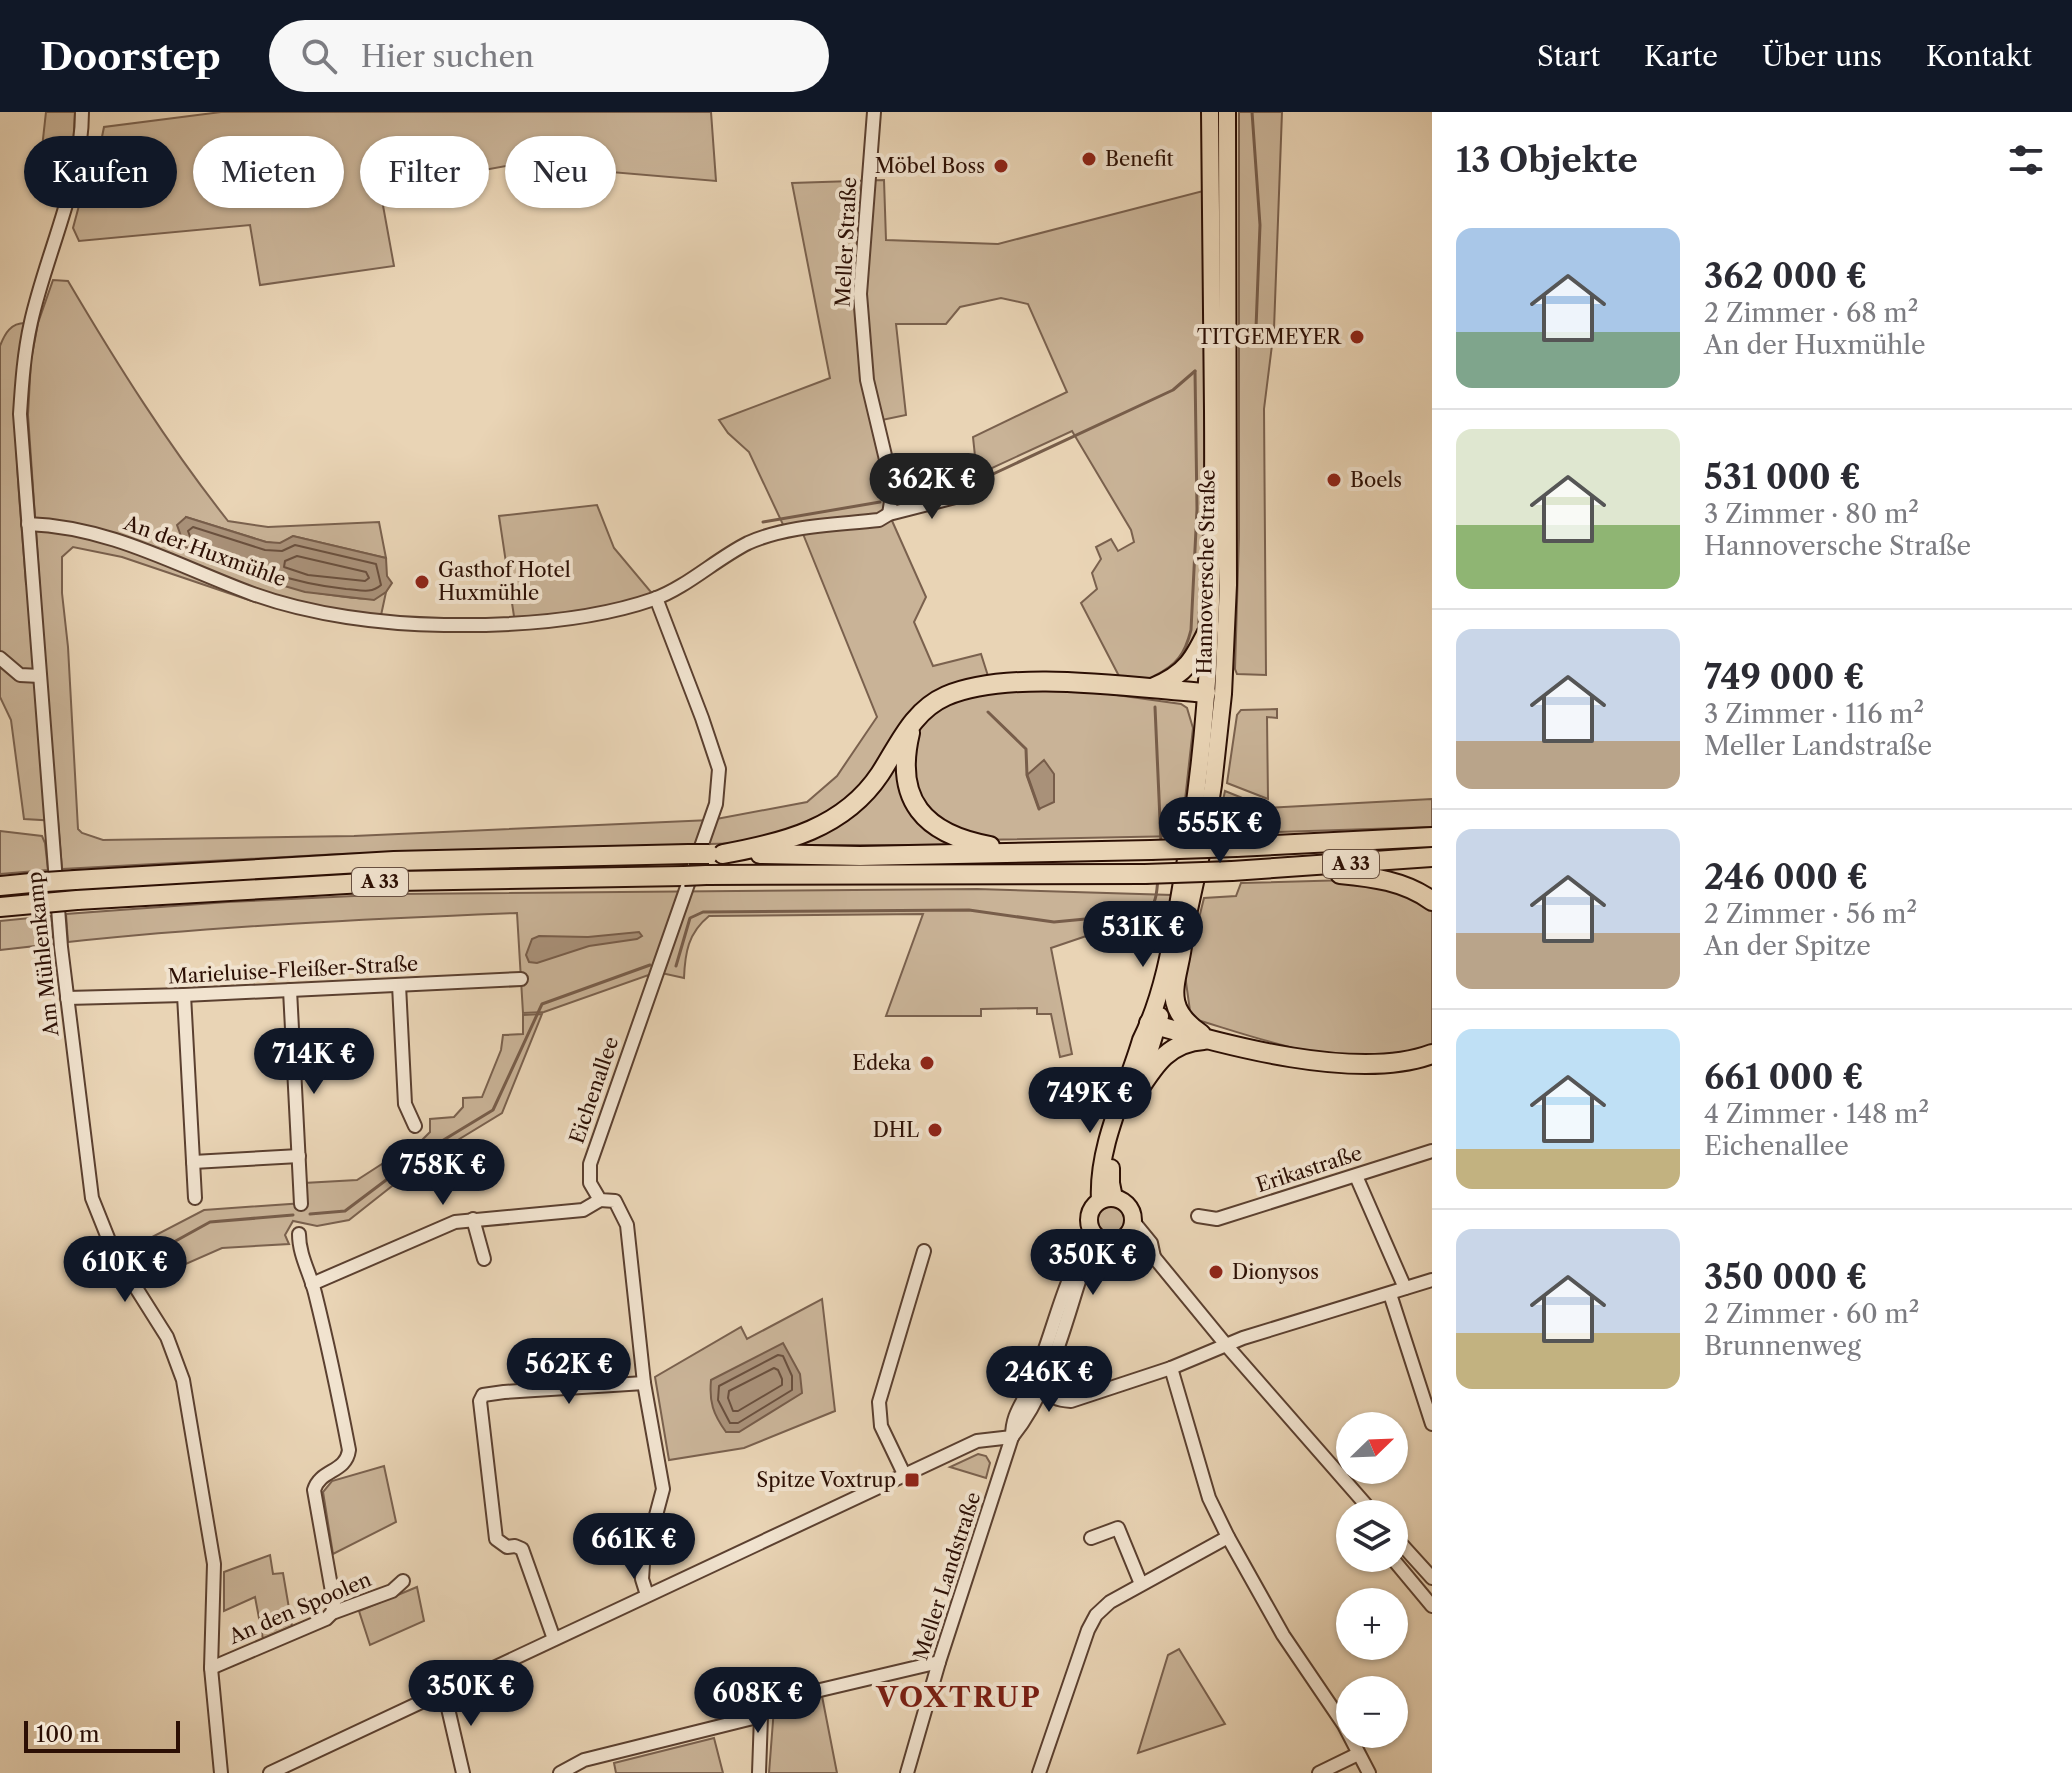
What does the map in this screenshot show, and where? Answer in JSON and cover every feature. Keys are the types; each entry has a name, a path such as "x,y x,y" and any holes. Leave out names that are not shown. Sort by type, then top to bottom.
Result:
{"highway":[{"path":"1150,689 1186,669 1210,626"},
{"path":"716,854 782,841 808,833 836,818 859,800 880,774 913,722 944,697 991,685 1042,682 1214,693"},
{"path":"913,722 904,759 906,781 921,813 950,836 972,843 1028,852"},
{"name":"A 33","path":"0,886 394,861 689,854 860,856 1151,850 1432,837"},
{"name":"A 33","path":"0,907 397,881 706,875 1145,874 1432,857"},
{"path":"1269,868 1390,881 1432,901"},
{"path":"1183,937 1173,997 1175,1008 1188,1025 1214,1040"},
{"path":"1154,1025 1304,1059 1365,1064 1412,1061 1432,1054"},
{"path":"1136,1094 1152,1068 1170,1049 1190,1041 1214,1040"}],"main road":[{"name":"Hannoversche Straße","path":"1154,1025 1183,937 1204,841 1214,693 1210,626 1213,490 1210,112"},
{"name":"Hannoversche Straße","path":"1154,1025 1190,841 1214,693 1229,570 1227,112"},
{"path":"1107,1199 1112,1165 1136,1094 1154,1025"},
{"path":"1107,1199 1091,1209 1088,1215 1099,1238 1114,1243 1130,1228 1130,1209 1107,1199 1100,1177 1141,1040 1154,1025"}],"street":[{"name":"Am Mühlenkamp","path":"82,112 79,149 31,321 23,363 20,414 61,947 92,1198 114,1253 167,1337 183,1380 214,1564 211,1668 221,1773"},
{"name":"Meller Straße","path":"874,112 860,294 867,380 893,489 889,514"},
{"name":"An der Huxmühle","path":"28,524 96,532 255,595 347,617 443,625 515,623 596,614 656,598 748,543 786,531 879,520 889,514 967,494"},
{"name":"Eichenallee","path":"600,1200 590,1183 590,1164 716,804 719,769 656,598"},
{"path":"0,658 20,675 40,676"},
{"name":"Marieluise-Fleißer-Straße","path":"67,998 521,979"},
{"path":"399,985 405,1104 415,1126"},
{"path":"290,990 301,1204"},
{"path":"184,995 195,1198"},
{"name":"Erikastraße","path":"1198,1216 1217,1219 1432,1151"},
{"path":"193,1162 299,1156"},
{"path":"1356,1176 1405,1288"},
{"path":"312,1284 455,1222 583,1210 600,1200 615,1201 627,1225 644,1383 663,1489 643,1564 642,1579 647,1595"},
{"path":"473,1219 484,1259"},
{"path":"1130,1228 1227,1346 1362,1500"},
{"path":"299,1234 299,1247 331,1358 349,1450 348,1460 341,1467 323,1475 314,1490 334,1603 332,1613"},
{"name":"Meller Landstraße","path":"1012,1437 1023,1424 1043,1387 1081,1275 1099,1238"},
{"name":"Meller Landstraße","path":"907,1773 939,1662 1012,1437 1012,1419 1032,1384 1071,1271 1099,1238"},
{"path":"904,1474 881,1426 879,1402 924,1251"},
{"path":"1043,1387 1059,1401 1071,1401 1171,1368 1243,1338 1432,1280"},
{"path":"1390,1294 1430,1410 1432,1424"},
{"path":"1171,1368 1209,1498 1228,1537 1283,1635 1344,1725 1369,1773"},
{"path":"554,1639 522,1549 507,1547 496,1539 480,1401 483,1395 504,1392 644,1383"},
{"path":"270,1773 904,1474 977,1441 1012,1437"},
{"path":"1091,1538 1118,1528 1141,1584"},
{"path":"1039,1773 1088,1630 1096,1615 1110,1602 1228,1537"},
{"path":"1421,1566 1432,1556"},
{"path":"1408,1557 1432,1578"},
{"path":"1408,1568 1432,1606"},
{"name":"An den Spoolen","path":"211,1668 326,1619 332,1613 392,1591 403,1581"},
{"path":"759,1773 761,1716 769,1706 782,1699 939,1662"},
{"path":"444,1691 463,1773"},
{"path":"560,1773 584,1760 761,1716"},
{"path":"1319,1773 1358,1754"}],"shaded area":[{"path":"46,112 75,112 74,136 43,136"},
{"path":"221,112 711,112 716,181 616,172 616,136 505,136 505,166 489,169 489,136 360,136 360,208 383,208 394,266 260,285 250,225 79,241 73,228 78,208 177,208 177,136 102,136 104,127"},
{"path":"1239,112 1282,112 1274,329 1264,409 1266,675 1237,674 1235,669 1239,537"},
{"path":"884,180 886,240 998,244 1203,191 1205,491 1198,628 1189,658 1152,679 1120,678 1081,603 1097,589 1092,573 1101,559 1096,547 1111,539 1118,551 1134,542 1131,530 1072,431 977,475 973,437 1067,392 1028,304 1001,298 960,307 946,324 896,324 906,415 877,421 893,489 889,514 926,597 914,622 933,666 981,654 988,676 963,682 883,761 836,815 746,843 340,854 62,869 58,821 24,819 11,720 0,697 0,346 9,330 25,323 17,388 18,485 26,584 40,590 28,415 31,360 38,323 53,280 68,281 144,404 228,521 268,527 379,522 386,558 293,536 280,544 266,542 186,517 185,547 241,571 318,593 363,598 386,592 380,620 255,595 255,602 122,557 73,547 62,557 62,593 78,829 82,833 103,840 354,836 711,820 807,802 837,776 877,717 801,529 786,531 749,452 719,420 830,378 792,183"},
{"path":"597,505 614,548 656,598 515,623 499,516"},
{"path":"995,689 1088,691 1181,704 1187,708 1193,728 1181,836 975,840 954,834 917,802 911,758 914,737 920,725 941,708"},
{"path":"1277,709 1277,718 1267,717 1268,799 1227,783 1237,715 1241,710"},
{"path":"901,748 902,784 959,845 793,845 823,835 839,824"},
{"path":"1225,791 1267,808 1432,799 1432,827 1216,834"},
{"path":"0,831 42,836 48,870 0,874"},
{"path":"1349,880 1383,885 1432,906 1432,1048 1390,1057 1339,1056 1289,1047 1191,1018 1185,975 1204,898 1236,896 1241,883"},
{"path":"977,889 1172,895 1169,908 1051,948 1072,1054 1060,1057 1051,1014 1037,1014 1037,1008 981,1009 981,1016 886,1016 923,914 709,916 696,929 689,944 684,978 657,972 544,1012 523,1013 517,913 292,924 68,942 66,914 396,894"},
{"path":"50,916 53,944 0,950 0,921"},
{"path":"542,1014 502,1113 425,1160 349,1220 317,1226 293,1221 285,1235 289,1244 222,1248 147,1281 125,1251 204,1210 304,1203 304,1183 357,1180 402,1151 402,1142 422,1140 430,1132 430,1119 454,1117 463,1107 463,1098 482,1097 501,1050 503,1035 523,1034 523,1015"},
{"path":"1090,1071 1108,1076 1115,1083 1108,1111 1108,1103 1096,1100 1098,1083 1090,1082"},
{"path":"1111,1205 1117,1206 1125,1214 1125,1226 1117,1234 1111,1235 1105,1234 1097,1226 1096,1220 1097,1214 1105,1206"},
{"path":"822,1299 835,1411 744,1448 669,1460 655,1377 741,1327 747,1339"},
{"path":"978,1454 986,1456 990,1463 986,1478 950,1467"},
{"path":"384,1466 396,1522 333,1554 323,1492 332,1481"},
{"path":"270,1555 273,1574 283,1573 292,1626 263,1639 255,1597 224,1611 224,1572"},
{"path":"417,1587 424,1621 370,1645 359,1611"},
{"path":"1179,1649 1225,1724 1138,1753 1168,1655"},
{"path":"822,1696 837,1773 769,1773 774,1708"},
{"path":"714,1738 723,1773 616,1773 614,1763"}],"water":[{"path":"186,517 266,542 280,543 293,536 386,558 387,576 392,583 386,592 374,600 305,592 250,576 185,547 177,525"},
{"path":"1044,760 1054,774 1054,802 1039,809 1027,775"},
{"path":"639,932 642,936 637,939 589,946 537,963 529,962 526,955 532,939 539,936 588,937"},
{"path":"783,1343 800,1374 802,1393 739,1432 726,1432 713,1408 711,1380"}],"waterway":[{"path":"1252,112 1260,225 1256,328"},
{"path":"900,499 978,481 1173,390 1195,371"},
{"path":"1155,676 1179,658 1191,630 1197,509 1195,371"},
{"path":"763,522 880,502"},
{"path":"1155,707 1161,843"},
{"path":"988,712 1026,749 1027,775 1039,809"},
{"path":"676,966 690,918 703,912 969,910 1054,922 1138,914 1155,900 1158,878"},
{"path":"310,1214 345,1211 422,1153 493,1110 542,1004 650,965"},
{"path":"143,1259 210,1222 293,1215"}],"place":[{"name":"Benefit","path":"1089,159"},
{"name":"Möbel Boss","path":"1001,166"},
{"name":"TITGEMEYER","path":"1357,337"},
{"name":"Boels","path":"1334,480"},
{"name":"Gasthof Hotel Huxmühle","path":"422,582"},
{"name":"Edeka","path":"927,1063"},
{"name":"DHL","path":"935,1130"},
{"name":"Dionysos","path":"1216,1272"},
{"name":"Spitze Voxtrup","path":"912,1480"}],"district":[{"name":"VOXTRUP","path":"959,1697"}]}
